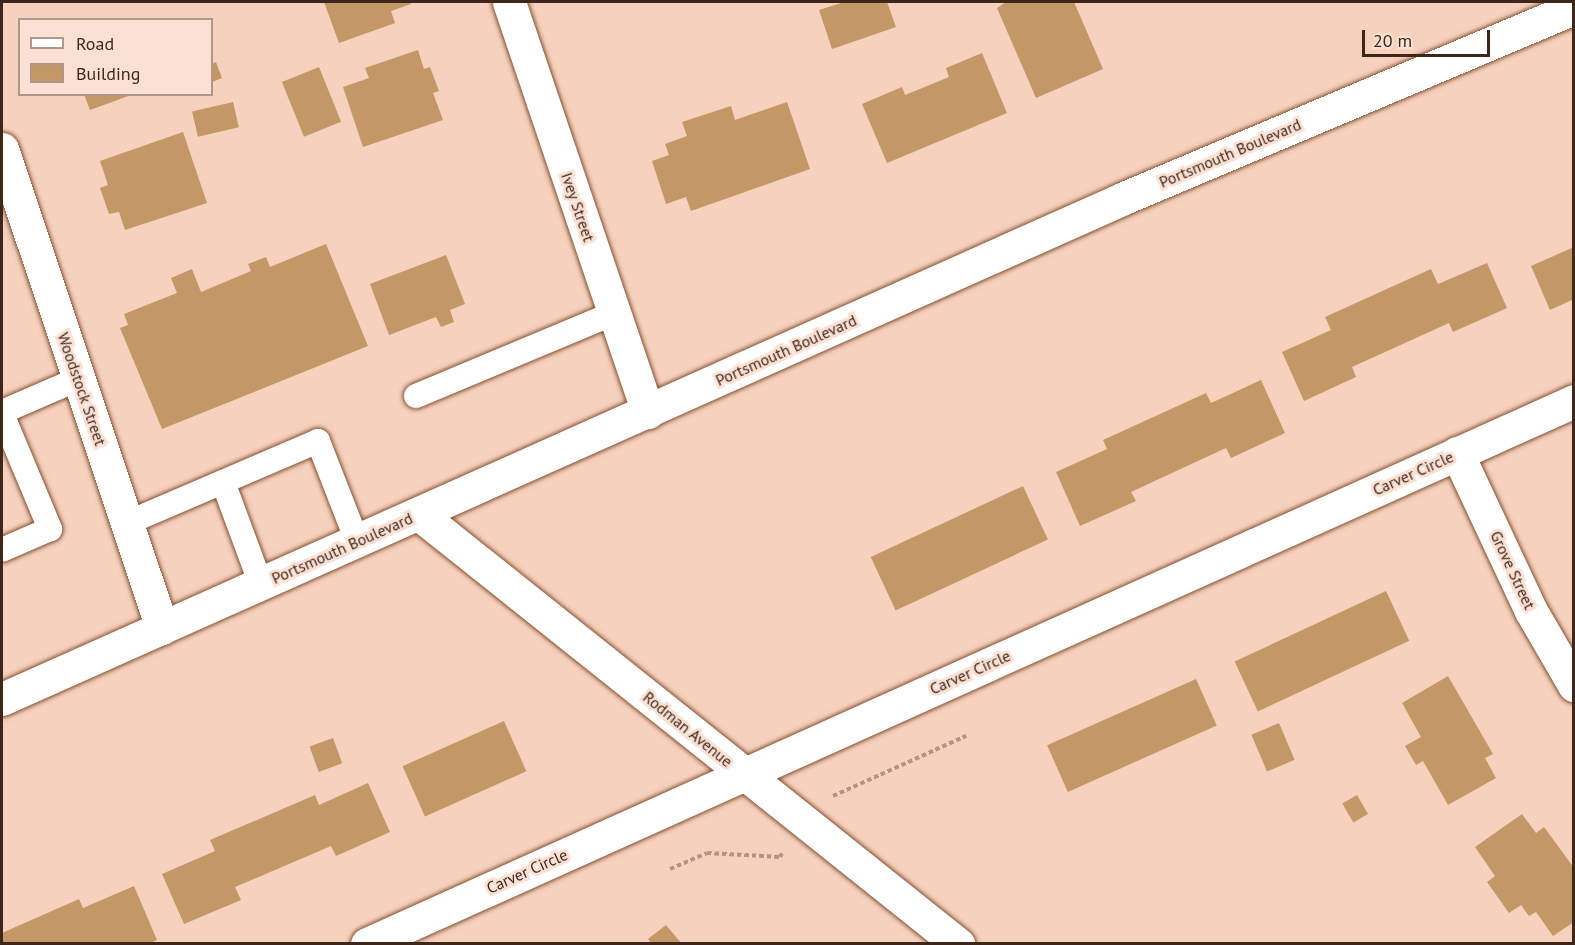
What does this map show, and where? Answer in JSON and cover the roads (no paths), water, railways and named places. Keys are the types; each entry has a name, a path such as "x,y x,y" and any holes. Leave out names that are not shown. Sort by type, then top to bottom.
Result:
{"street":[{"name":"Ivey Street","path":"509,2 648,412"},
{"name":"Portsmouth Boulevard","path":"2,699 1124,198 1574,8"},
{"name":"Woodstock Street","path":"2,149 162,628"},
{"name":"Carver Circle","path":"367,944 1574,401"},
{"name":"Grove Street","path":"1457,453 1531,610 1574,685"},
{"name":"Rodman Avenue","path":"419,514 958,944"}],"lane":[{"path":"416,396 614,313"},
{"path":"2,550 50,530 2,413 78,379"},
{"path":"127,524 318,441 357,542"},
{"path":"223,482 261,585"}]}
